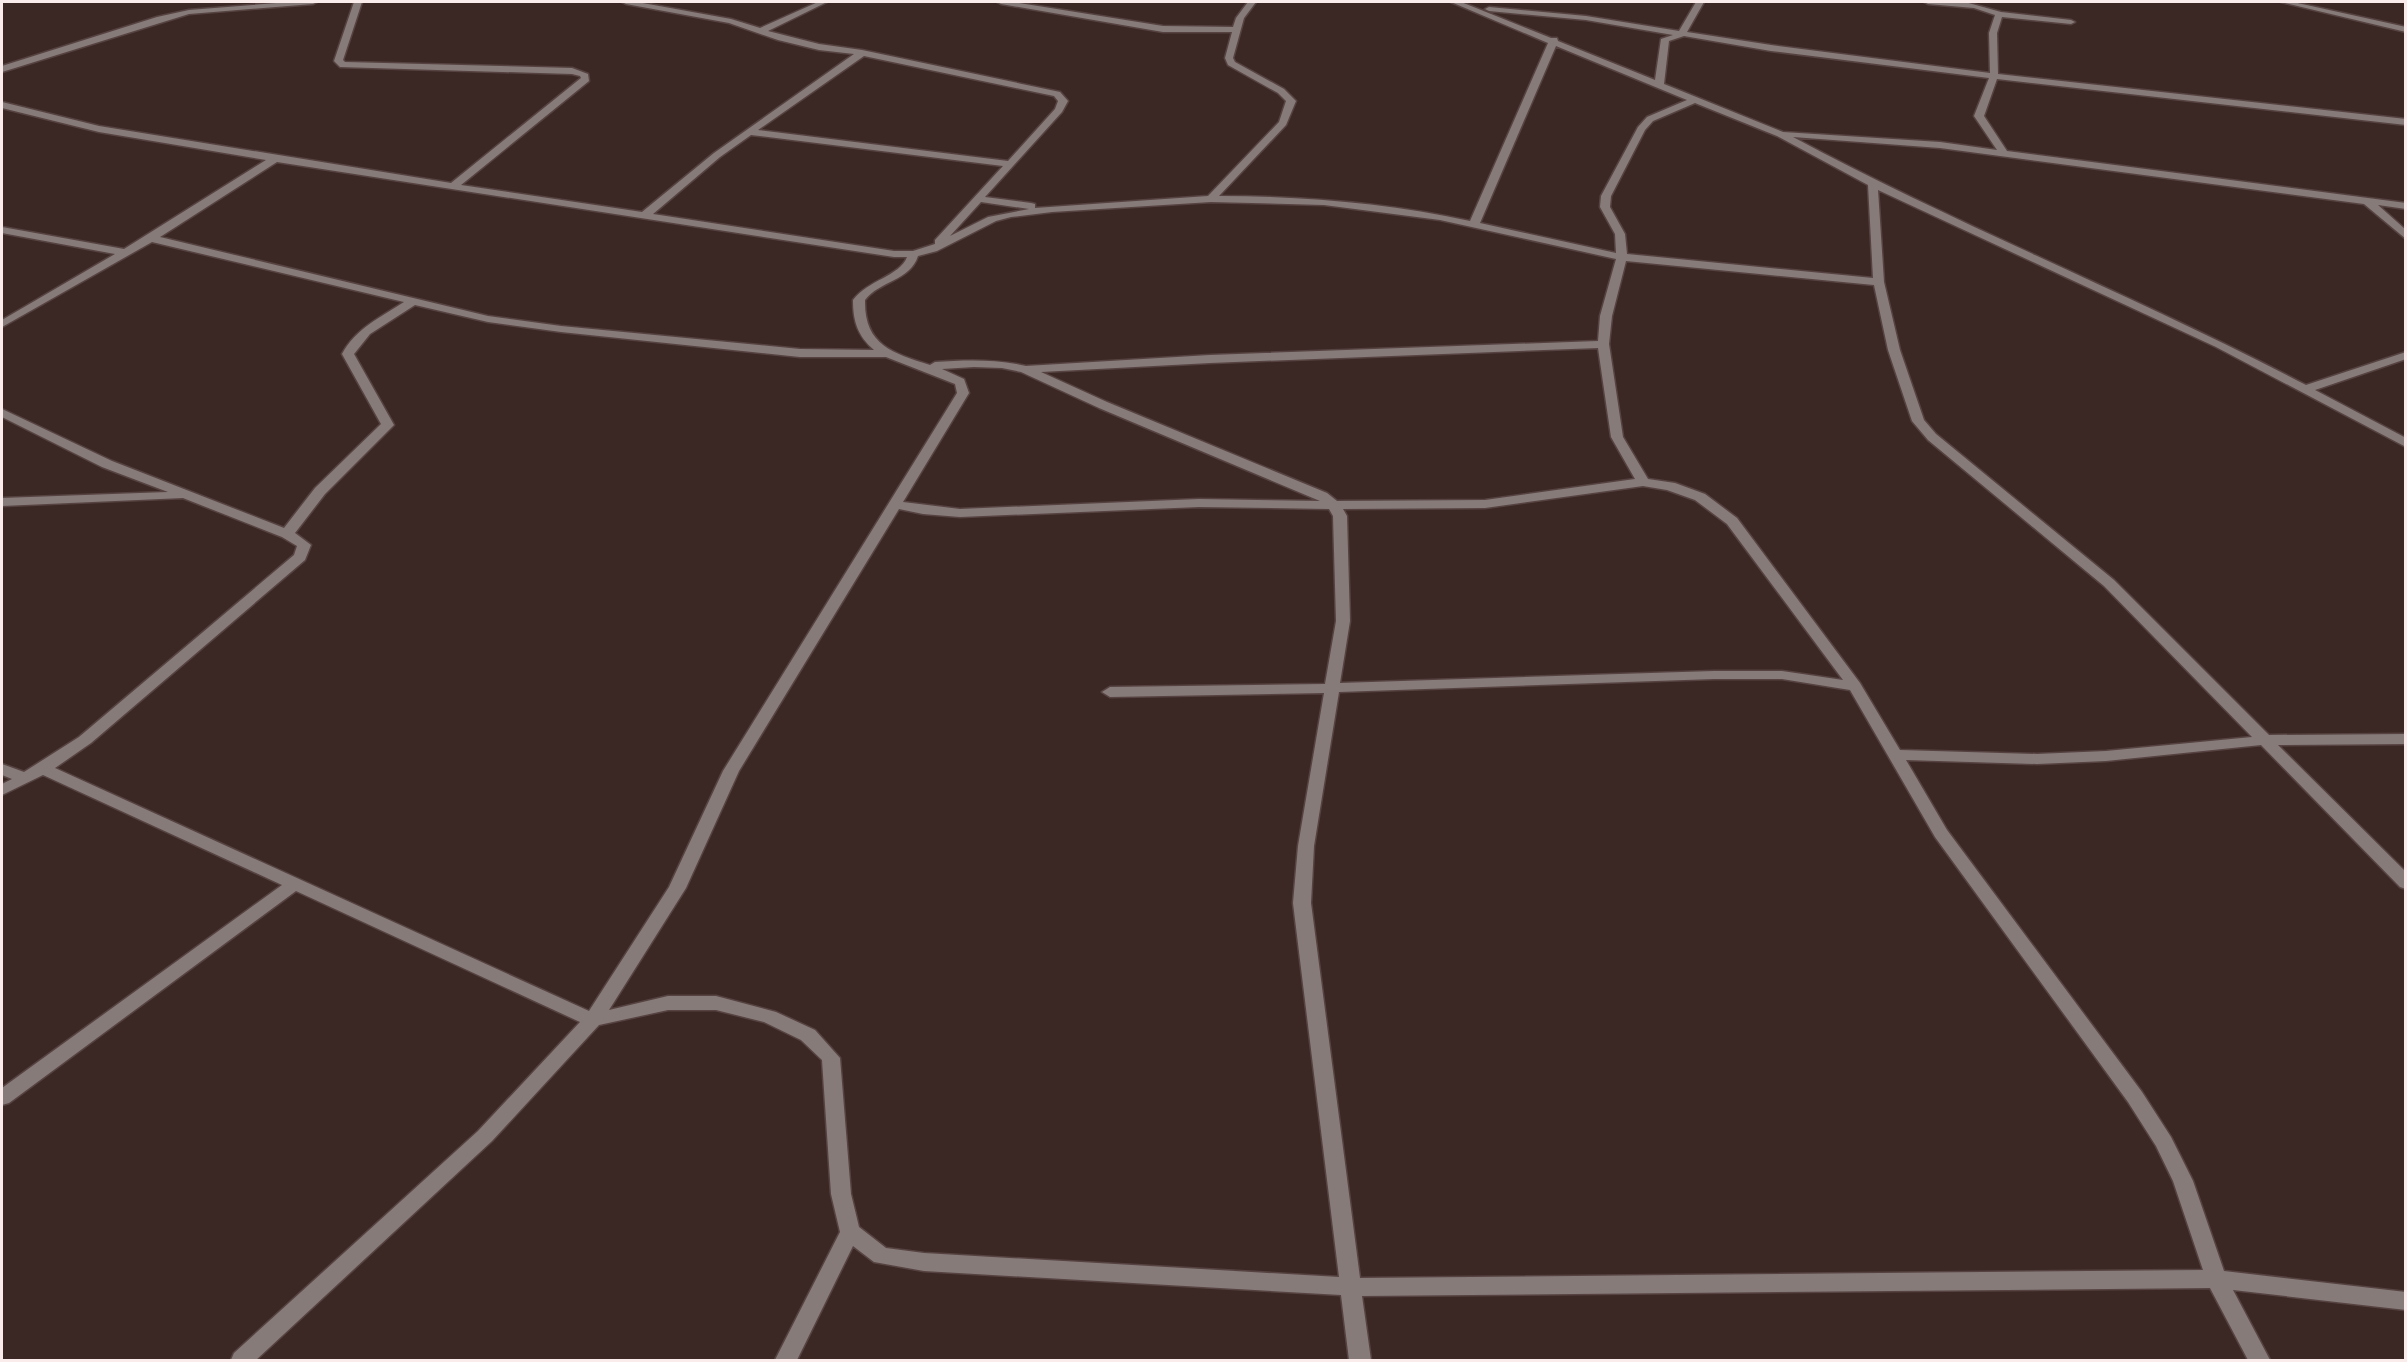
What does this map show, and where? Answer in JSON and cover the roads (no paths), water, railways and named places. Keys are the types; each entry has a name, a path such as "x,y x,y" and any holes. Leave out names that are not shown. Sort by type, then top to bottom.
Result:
{"street":[{"path":"189,12 191,2"},
{"path":"2,69 160,18 189,12 313,2"},
{"path":"358,2 338,61 343,65 572,71 584,74 586,78 453,186"},
{"path":"626,2 731,21 819,47 862,53 1057,94 1063,101 1059,110 933,249"},
{"path":"649,6 658,2"},
{"path":"761,31 823,2"},
{"path":"1001,2 1163,29 1237,30"},
{"path":"1211,199 1283,123 1291,101 1281,91 1231,63 1229,58 1240,18 1252,2"},
{"path":"1455,2 1554,40 1780,134 1874,184 2220,345 2406,443"},
{"path":"1659,85 1665,39 1681,35 1700,2"},
{"path":"1928,2 1983,8 1999,14 2071,22"},
{"path":"2286,2 2406,30"},
{"path":"1472,8 1586,18 1681,35 1994,76 2406,122"},
{"path":"1999,14 1993,33 1994,76 1979,116 2003,152"},
{"path":"1474,224 1554,40"},
{"path":"644,216 717,155 862,53"},
{"path":"1643,482 1617,437 1603,344 1606,316 1622,257 1620,234 1605,207 1606,196 1641,129 1650,119 1694,100"},
{"path":"2,105 99,129 275,159 894,254 913,254 933,249 992,219 1052,209 1211,199 1324,202 1440,217 1622,257 1879,282"},
{"path":"748,132 1010,164"},
{"path":"1780,134 1940,145 2003,152 2406,206"},
{"path":"2,324 151,238 275,159"},
{"path":"1874,184 1879,282 1894,350 1918,422 1932,437 2109,583 2406,884"},
{"path":"978,199 1052,209"},
{"path":"2366,200 2406,236"},
{"path":"2,230 126,253"},
{"path":"151,238 488,320 800,353 885,354 947,373 960,382 963,393 731,771 677,888 593,1020 485,1136 242,1360"},
{"path":"885,354 873,344 860,323 859,300 868,289 905,270 911,263 913,254"},
{"path":"287,534 320,491 388,425 348,354 351,346 367,332 412,302"},
{"path":"1025,369 1210,359 1603,344"},
{"path":"2304,390 2406,355"},
{"path":"927,367 974,363 1002,364 1025,369 1103,405 1322,496 1334,505 1340,516 1343,621 1306,846 1302,903 1360,1360"},
{"path":"2,413 107,464 287,534 304,545 300,557 85,740 44,769 2,790"},
{"path":"896,504 923,510 960,513 1199,503 1485,504 1643,482 1670,486 1700,497 1732,521 1855,686 1941,833 2134,1097 2164,1142 2183,1181 2216,1279 2259,1360"},
{"path":"2,502 187,495"},
{"path":"1110,692 1332,688 1714,675 1782,675 1855,686"},
{"path":"1897,755 2004,759 2095,756 2266,740 2406,739"},
{"path":"2,769 25,778"},
{"path":"44,769 593,1020 668,1003 716,1003 769,1017 808,1035 831,1058 841,1194 850,1232 881,1256 924,1262 1351,1287 2216,1279 2406,1301"},
{"path":"2,1098 296,883"},
{"path":"786,1360 850,1232"}]}
